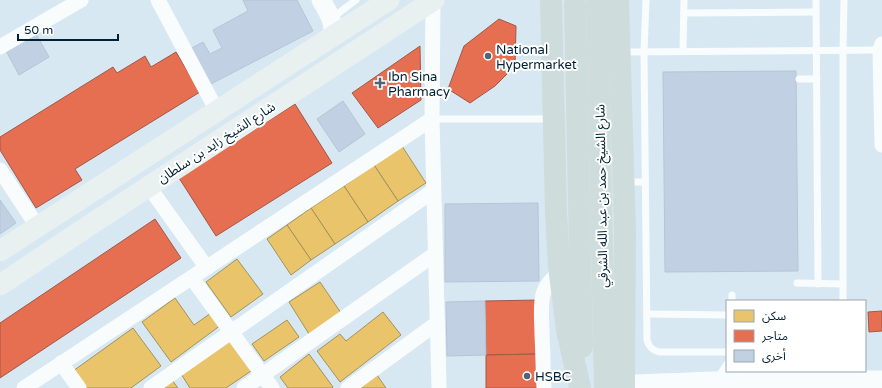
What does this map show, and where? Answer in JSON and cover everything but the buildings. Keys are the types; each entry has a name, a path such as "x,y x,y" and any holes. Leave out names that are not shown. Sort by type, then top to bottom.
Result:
{"highway":[{"path":"551,0 556,218 560,272 570,344 581,388"},
{"path":"615,387 625,239 618,0"},
{"name":"شارع الشيخ حمد بن عبد الله الشرقي","path":"575,4 581,388"},
{"name":"شارع الشيخ حمد بن عبد الله الشرقي","path":"597,4 615,387"}],"main road":[{"name":"شارع الشيخ زايد بن سلطان","path":"0,251 218,111 332,27 389,0"},
{"name":"شارع الشيخ زايد بن سلطان","path":"0,285 433,0"}],"street":[{"path":"0,47 81,0"},
{"path":"158,0 218,111"},
{"path":"321,0 332,27"},
{"path":"433,0 433,191 439,388"},
{"path":"881,47 882,145"},
{"path":"24,388 432,119"},
{"path":"0,170 37,226"},
{"path":"149,187 207,268"},
{"path":"151,388 433,191"},
{"path":"244,388 435,254"},
{"path":"544,388 542,303 550,281 560,272"},
{"path":"192,278 272,388"},
{"path":"542,334 550,323 565,310"},
{"path":"348,388 437,323"},
{"path":"61,363 79,388"},
{"path":"615,387 665,386 746,376 882,380"}],"lane":[{"path":"332,27 356,0"},
{"path":"646,0 644,52 647,340 652,348 659,352 726,352"},
{"path":"683,51 684,0"},
{"path":"816,0 818,284"},
{"path":"843,300 844,0"},
{"path":"684,13 816,12"},
{"path":"619,52 843,50 881,47"},
{"path":"799,79 817,79"},
{"path":"432,119 554,119"},
{"path":"623,182 645,182"},
{"path":"797,283 843,284"},
{"path":"647,314 726,314"}],"place":[{"name":"National Hypermarket","path":"488,56"},
{"name":"Ibn Sina Pharmacy","path":"380,83"},
{"name":"HSBC","path":"527,376"}]}
